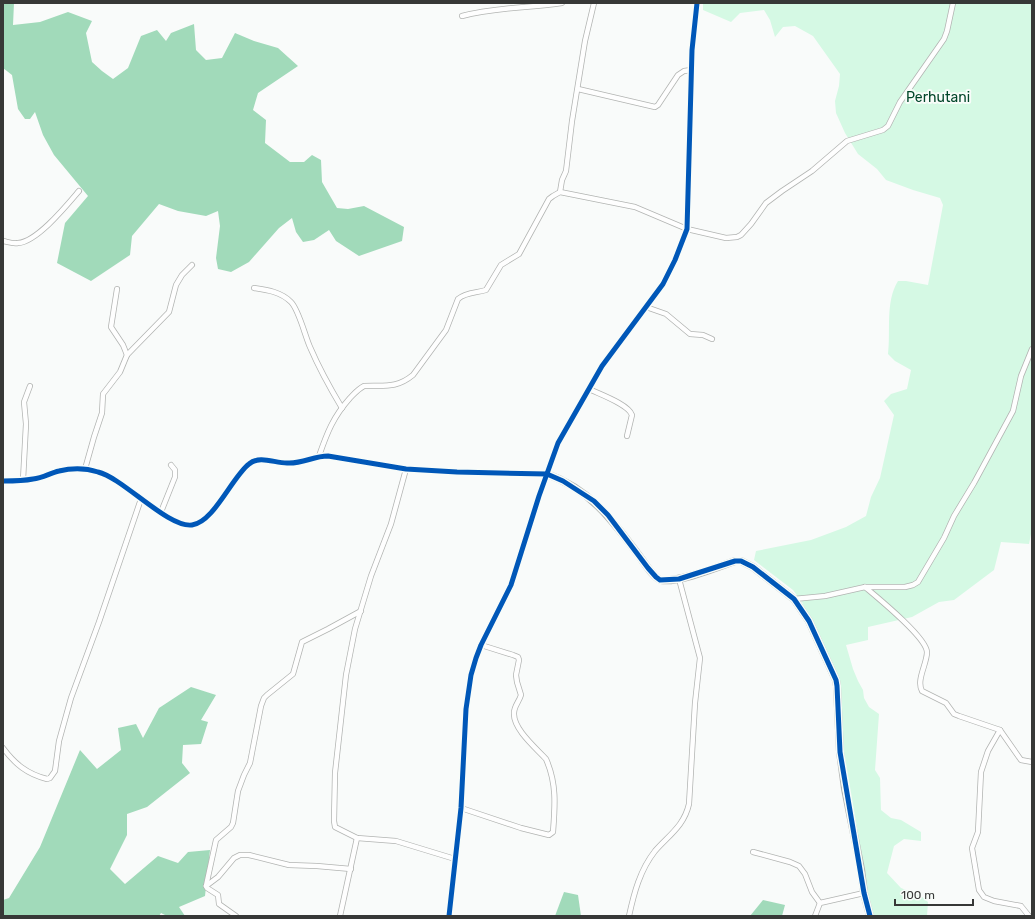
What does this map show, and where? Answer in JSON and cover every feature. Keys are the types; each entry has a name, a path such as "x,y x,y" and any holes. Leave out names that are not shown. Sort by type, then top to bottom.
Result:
{"street":[{"path":"462,16 481,11 562,3"},
{"path":"560,192 562,180 566,171 572,121 585,41 594,3"},
{"path":"449,916 461,808 468,691 471,675 481,645 512,585 558,443 602,366 646,307 668,274 687,229 691,70 697,3"},
{"path":"319,456 326,434 335,417 360,388 364,386 398,384 413,375 446,330 458,299 469,293 486,290 501,265 519,254 549,200 553,196 560,192 635,207 687,229 726,238 737,237 741,235 751,224 766,203 812,171 847,140 883,130 888,126 900,102 944,39 953,3"},
{"path":"578,89 656,106 678,75 684,71 691,70"},
{"path":"3,240 19,243 32,238 45,228 80,191"},
{"path":"85,469 102,413 103,394 120,372 127,355 169,312 176,285 182,275 192,265"},
{"path":"117,288 111,327 123,345 127,355"},
{"path":"254,288 277,293 283,296 295,307 310,347 342,408"},
{"path":"646,307 666,314 690,334 703,335 712,339"},
{"path":"794,599 825,596 865,587 905,587 918,582 944,538 954,516 974,483 1013,411 1022,376 1032,349"},
{"path":"23,480 26,424 24,402 30,386"},
{"path":"589,389 620,404 630,412 632,415 627,436"},
{"path":"3,481 42,478 60,471 85,469 99,472 110,477 177,522 192,525 198,523 206,517 218,504 242,471 255,460 264,459 286,464 305,462 319,456 328,456 406,469 547,474 563,480 594,501 608,515 656,577 660,580 679,579 735,561 741,561 753,567 794,599 809,621 837,686 840,752 864,893 870,916"},
{"path":"161,512 175,477 175,470 171,465"},
{"path":"406,469 391,524 371,576 355,629 346,675 334,773 336,827 358,838 396,841 455,859"},
{"path":"3,748 12,760 24,770 47,779 53,776 56,767 59,741 64,719 102,615 141,499"},
{"path":"629,916 634,892 647,863 684,819 689,804 695,703 700,658 679,579"},
{"path":"865,587 913,630 926,646 926,657 920,684 922,691 946,703 954,714 1000,730 1021,760 1032,762"},
{"path":"206,886 216,840 231,827 233,823 238,791 250,763 261,706 264,698 293,674 302,642 328,630 361,611"},
{"path":"461,808 521,828 550,835 553,832 555,794 548,764 546,759 518,727 514,720 515,707 521,695 516,674 519,660 518,657 481,645"},
{"path":"1000,730 988,751 981,772 978,832 972,848 975,869 979,890 984,897 994,901 1021,906 1029,916"},
{"path":"340,916 358,838"},
{"path":"753,852 790,862 799,866 805,874 812,892 820,903"},
{"path":"206,886 218,877 237,855 249,856 289,865 351,869"},
{"path":"206,886 218,896 219,904 236,916"},
{"path":"820,903 864,893"},
{"path":"815,916 820,903"}],"green space":[{"name":"Perhutani","path":"703,3 1032,3 1032,529 1029,544 1001,542 994,570 954,600 939,602 912,617 868,627 868,640 846,645 853,669 863,690 864,698 869,707 879,714 875,770 880,778 881,810 891,818 901,820 921,832 921,841 904,839 894,846 887,873 901,888 921,896 928,902 927,916 874,916 868,896 843,752 840,686 802,602 793,590 754,560 756,551 811,540 846,527 866,516 871,497 880,478 894,415 884,401 891,394 907,389 911,370 895,361 888,354 891,298 898,281 928,285 943,205 940,198 886,180 877,169 858,154 845,133 836,113 835,101 839,86 840,74 813,36 795,26 783,27 775,37 770,20 764,10 740,13 731,22 703,10"}],"shaded area":[{"path":"3,3 14,3 13,25 40,22 68,12 92,21 86,33 92,62 113,79 128,68 141,36 157,30 166,41 171,33 194,24 196,50 206,60 222,58 235,33 254,41 278,48 298,66 258,93 253,110 266,120 265,143 290,162 304,162 312,155 321,160 322,182 337,208 348,209 364,206 404,227 402,241 359,256 336,241 329,230 314,240 303,242 296,232 292,218 279,228 249,262 231,272 218,269 216,258 220,226 218,211 206,216 178,211 159,204 132,236 130,255 91,281 57,263 65,223 88,196 54,155 43,135 35,112 30,119 25,119 18,109 12,75 3,68"},
{"path":"191,687 216,695 201,720 208,722 201,744 183,745 182,763 190,773 147,807 127,814 127,835 110,869 125,884 158,856 178,863 188,852 210,850 205,896 179,907 185,916 167,916 161,913 159,916 3,916 3,900 9,898 40,847 80,750 97,769 121,750 118,728 136,724 143,738 159,708"},
{"path":"564,892 578,895 581,916 555,916"},
{"path":"763,900 785,905 782,916 750,916"}],"cycle path":[{"path":"449,916 461,808 466,709 471,675 476,658 511,585 539,496 558,443 602,366 663,284 675,260 687,229 692,50 697,3"},
{"path":"3,481 22,481 43,477 68,469 84,469 98,472 120,483 171,519 182,524 192,525 200,522 208,516 243,470 253,461 258,460 293,463 328,456 406,469 547,474 563,481 594,501 608,515 648,568 660,580 679,579 735,561 741,561 753,567 794,599 809,621 836,680 840,752 864,893 870,916"}]}
